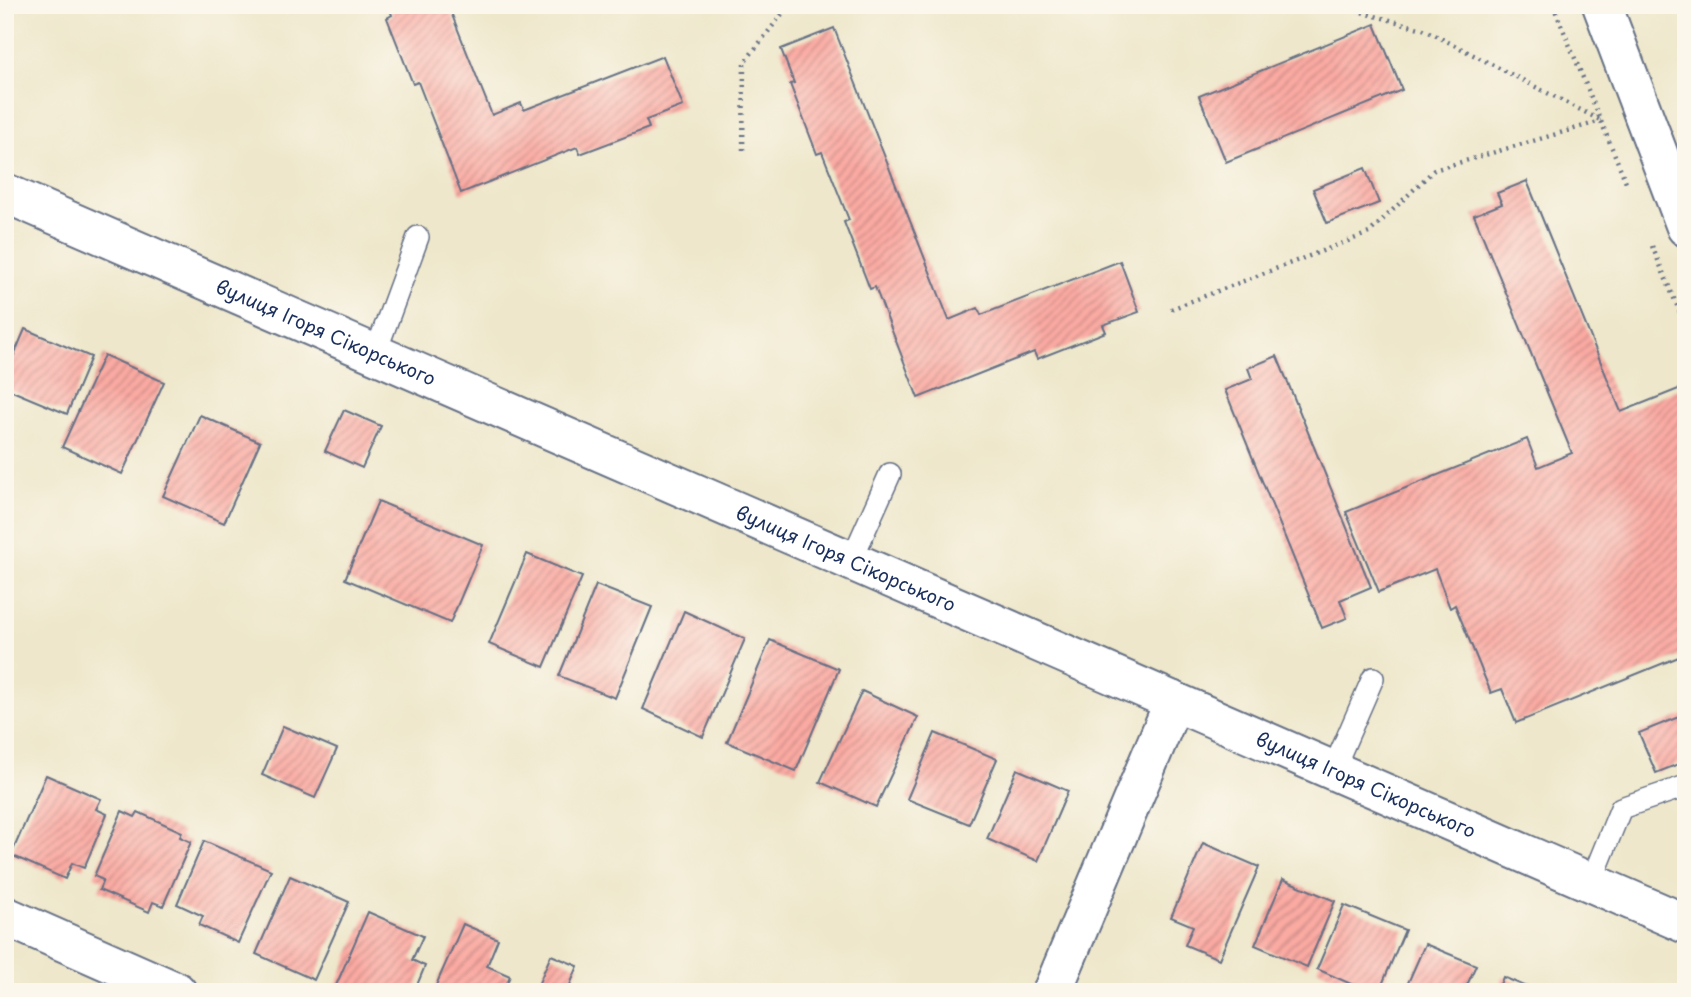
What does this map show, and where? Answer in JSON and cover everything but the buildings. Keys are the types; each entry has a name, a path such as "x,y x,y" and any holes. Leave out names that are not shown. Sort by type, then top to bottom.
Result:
{"street":[{"path":"1602,5 1686,227"},
{"name":"вулиця Ігоря Сікорського","path":"5,193 1686,924"},
{"path":"1052,992 1174,701"},
{"path":"5,916 177,992"}],"lane":[{"path":"374,354 418,237"},
{"path":"851,561 890,474"},
{"path":"1333,770 1373,678"},
{"path":"1591,882 1621,808 1686,786"}],"path":[{"path":"743,150 744,63 789,5"},
{"path":"1335,5 1423,29 1601,121"},
{"path":"1553,5 1627,185"},
{"path":"1171,309 1369,233 1434,170 1601,121"},
{"path":"1648,236 1686,327"}]}
